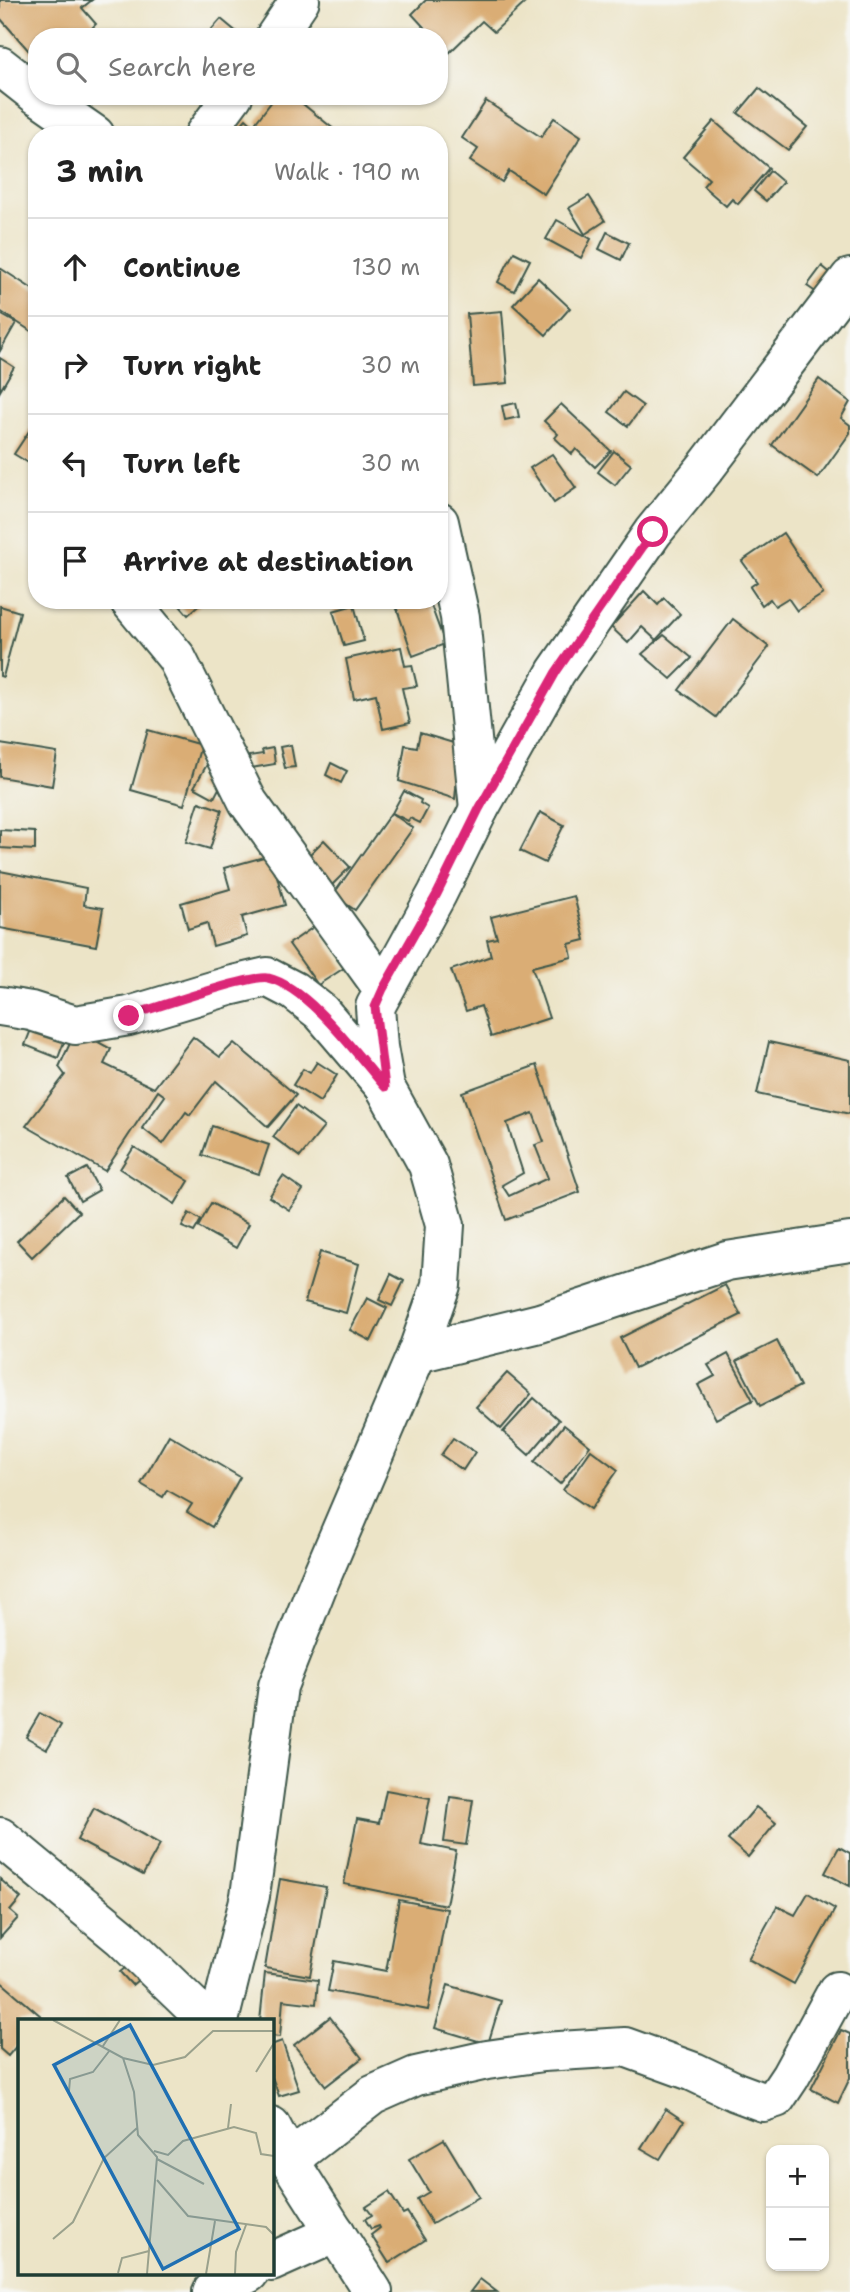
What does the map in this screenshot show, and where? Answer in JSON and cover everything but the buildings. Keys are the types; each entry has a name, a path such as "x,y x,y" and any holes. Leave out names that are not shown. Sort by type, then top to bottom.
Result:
{"street":[{"path":"281,28 300,0"},
{"path":"0,66 28,87"},
{"path":"52,105 82,126"},
{"path":"211,126 226,105"},
{"path":"385,1087 375,1007 437,894 479,809 556,672 653,532 714,457 850,278"},
{"path":"448,563 460,617 479,809"},
{"path":"136,609 176,657 248,802 383,989"},
{"path":"0,1006 75,1025 129,1016 267,977 294,991 321,1012 385,1087 428,1165 445,1225 441,1285 417,1353 317,1587 278,1686 250,1896 219,2019"},
{"path":"417,1353 540,1323 727,1261 850,1242"},
{"path":"0,1837 121,1937 206,2019"},
{"path":"289,2160 373,2095 416,2076 487,2060 543,2052 625,2047 694,2072 763,2102 776,2098 837,1991"},
{"path":"273,2130 289,2160 373,2292"},
{"path":"273,2261 336,2232"},
{"path":"212,2292 247,2274"}],"route":[{"path":"129,1016 267,977 294,991 321,1012 385,1087 375,1007 383,989 556,672 653,532"}]}
